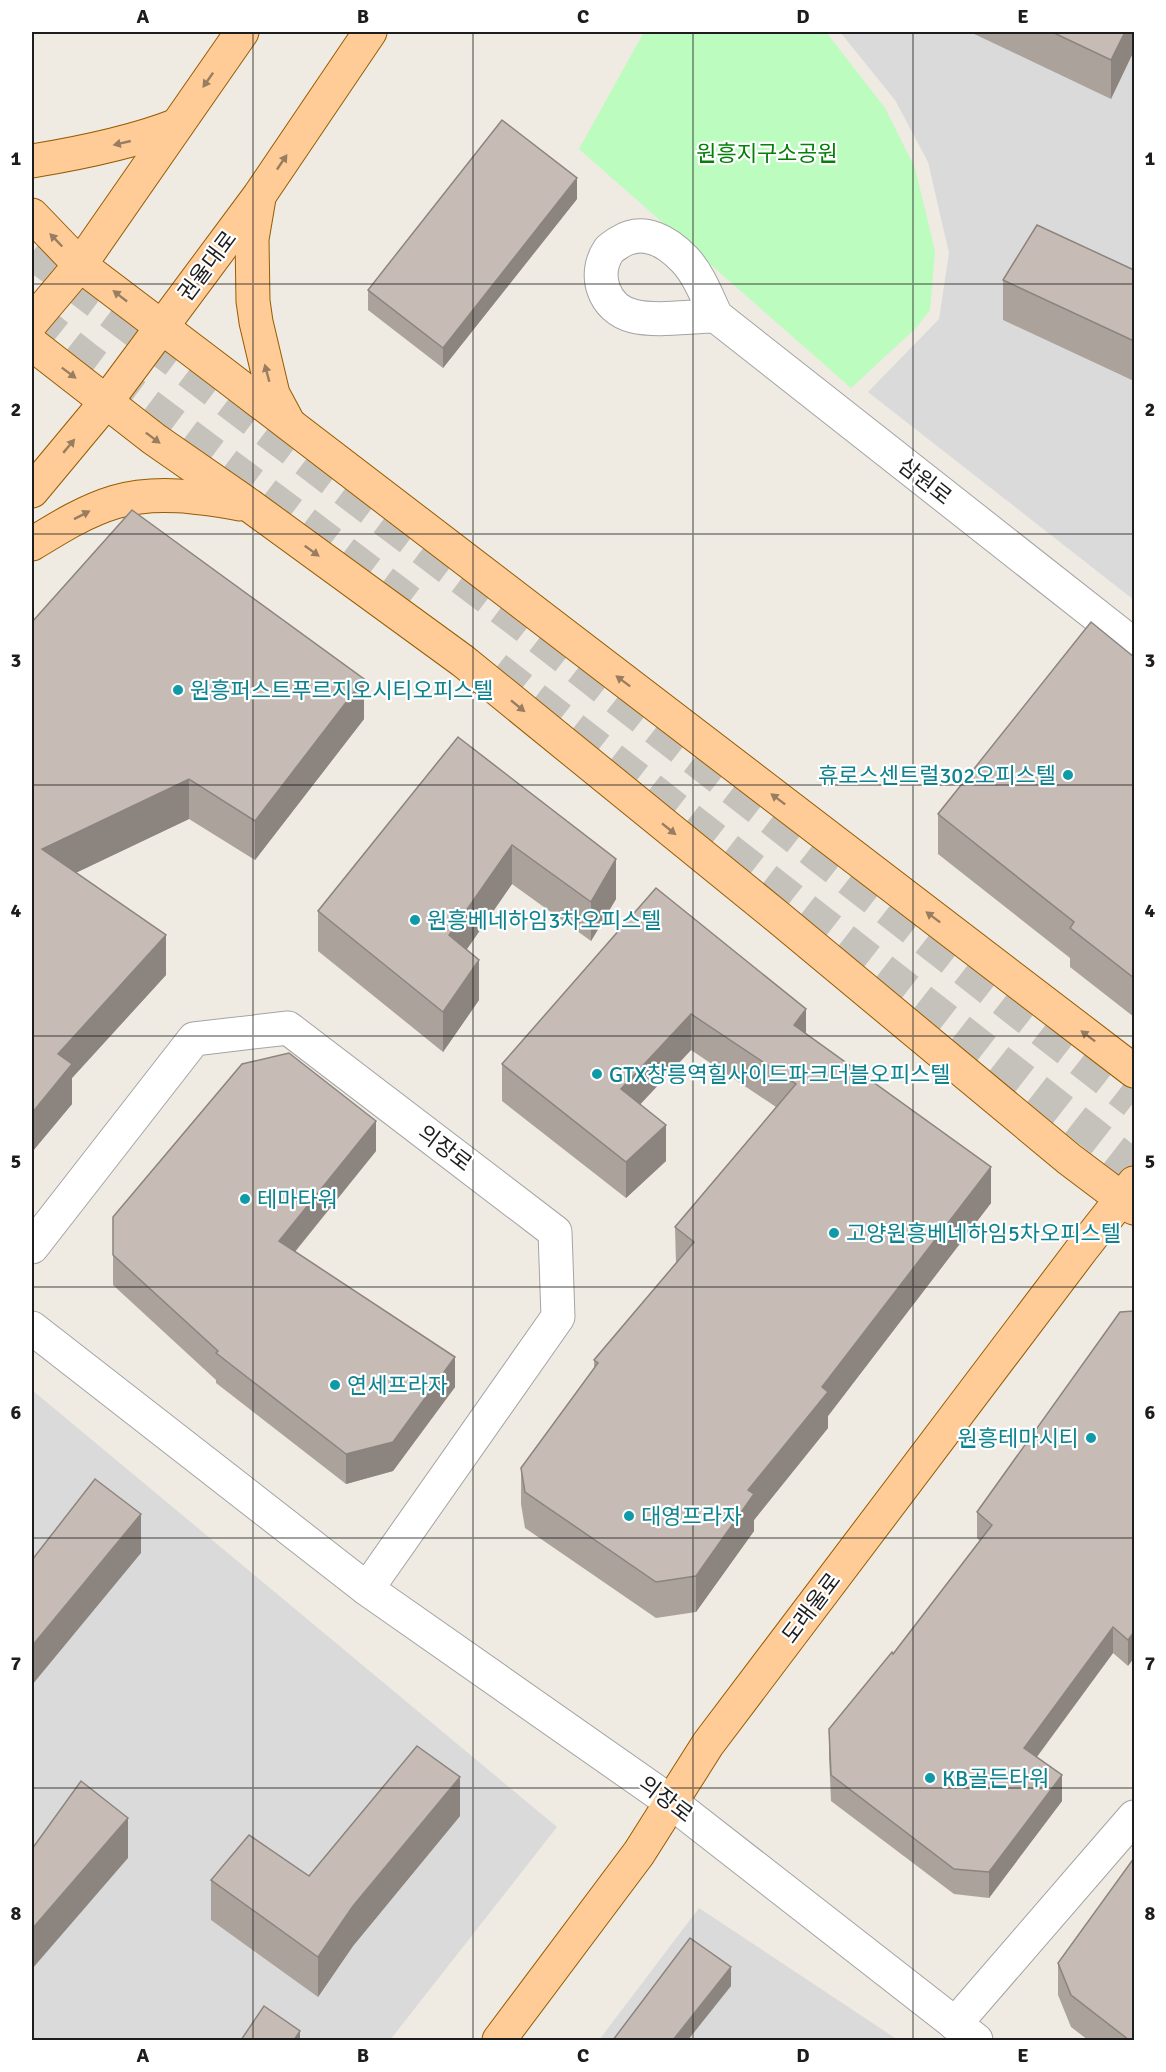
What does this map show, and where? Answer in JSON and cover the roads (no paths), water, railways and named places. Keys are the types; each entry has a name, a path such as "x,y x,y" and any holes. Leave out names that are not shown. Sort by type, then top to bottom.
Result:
{"main road":[{"path":"32,322 80,265 242,32"},
{"name":"권율대로","path":"32,491 106,402 259,196 370,32"},
{"path":"32,161 116,144 177,125"},
{"path":"259,196 252,239 253,301 257,332 273,394 290,426"},
{"path":"32,215 80,265 160,328 1134,1071"},
{"path":"32,344 154,439 249,505 463,661 789,926 1069,1159 1130,1196"},
{"path":"32,544 61,526 117,501 186,496 249,505"},
{"name":"도래울로","path":"499,2040 639,1853 708,1744 1130,1196"}],"street":[{"name":"삼원로","path":"716,316 1134,645"},
{"name":"의장로","path":"32,1247 194,1039 288,1028 555,1232 558,1317 367,1589"},
{"name":"의장로","path":"32,1328 367,1589 671,1803 966,2032 1134,1817"}],"tunnel":[{"path":"32,253 514,618 1134,1102"},
{"path":"32,315 422,611"},
{"path":"496,668 1134,1166"}],"place":[{"name":"원흥퍼스트푸르지오시티오피스텔","path":"178,690"},
{"name":"휴로스센트럴302오피스텔","path":"1068,775"},
{"name":"원흥베네하임3차오피스텔","path":"415,920"},
{"name":"GTX창릉역힐사이드파크더블오피스텔","path":"597,1074"},
{"name":"테마타워","path":"245,1199"},
{"name":"고양원흥베네하임5차오피스텔","path":"834,1233"},
{"name":"연세프라자","path":"335,1385"},
{"name":"원흥테마시티","path":"1091,1438"},
{"name":"대영프라자","path":"629,1516"},
{"name":"KB골든타워","path":"930,1778"}],"park label":[{"name":"원흥지구소공원","path":"767,153"}]}
